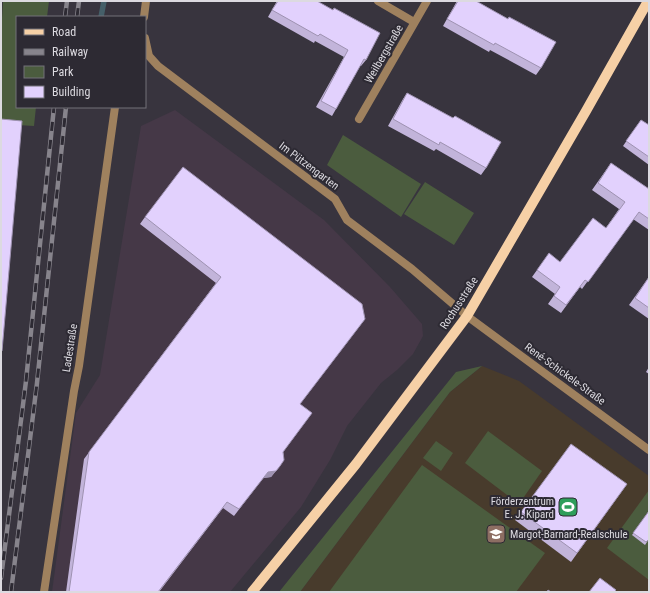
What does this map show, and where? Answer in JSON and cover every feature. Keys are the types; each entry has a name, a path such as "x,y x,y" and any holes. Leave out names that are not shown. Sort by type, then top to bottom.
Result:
{"main road":[{"name":"Rochusstraße","path":"252,592 356,464 467,316 648,1"}],"street":[{"path":"144,16 146,1"},
{"path":"378,1 414,22"},
{"name":"Weilbergstraße","path":"359,119 427,1"},
{"path":"146,48 147,58"},
{"name":"Im Pützengarten","path":"147,58 335,199 347,220 412,269 467,316"},
{"name":"Ladestraße","path":"44,592 79,366 115,108"},
{"name":"René-Schickele-Straße","path":"467,316 649,450"}],"shaded area":[{"path":"175,110 324,220 390,287 422,324 423,336 413,354 381,383 347,426 330,460 301,507 230,592 52,592 76,413 100,375 141,126"},
{"name":"Margot-Barnard-Realschule","path":"482,366 519,381 649,476 649,592 300,592 450,392"}],"green space":[{"path":"3,1 49,1 47,16 16,16 16,108 36,108 34,126 1,124 1,34"},
{"path":"343,135 421,184 401,217 327,165"},
{"path":"425,182 474,213 454,245 404,214"},
{"path":"482,366 450,392 300,592 279,592 456,372"},
{"path":"488,431 542,471 519,504 465,463"},
{"path":"436,441 453,453 441,471 423,458"},
{"path":"422,465 545,553 516,592 329,592"},
{"path":"649,490 649,580 607,548"}],"building":[{"path":"278,1 317,1 333,10 334,8 380,33 366,60 364,59 336,109 321,101 348,50 320,34 318,36 272,10"},
{"path":"458,1 476,1 508,19 509,17 556,42 541,68 495,43 494,45 447,19"},
{"path":"407,93 453,118 455,116 501,142 486,168 440,142 439,145 393,119"},
{"path":"1,119 22,121 2,351 1,351"},
{"path":"641,120 649,125 649,157 626,141"},
{"path":"611,163 649,189 649,219 639,212 588,282 585,280 566,305 554,296 560,287 537,270 549,253 560,262 593,218 606,228 625,202 598,183"},
{"path":"183,167 362,304 365,319 300,404 312,413 283,452 284,460 280,466 276,471 268,472 239,509 227,502 158,592 69,592 89,452 221,277 145,217"},
{"path":"649,277 649,308 635,298"},
{"name":"Förderzentrum E. J. Kipard","path":"571,444 627,484 577,553 521,512"},
{"path":"649,511 649,539 646,542 633,533"},
{"path":"600,578 616,590 614,592 589,592"}],"waterway":[{"path":"101,16 104,1"}],"railway":[{"path":"65,16 67,1"},
{"path":"77,16 79,1"},
{"path":"1,578 26,381 54,108"},
{"path":"11,592 37,383 66,108"}],"place":[{"name":"Förderzentrum E. J. Kipard","path":"568,507"},
{"name":"Margot-Barnard-Realschule","path":"496,534"}]}
